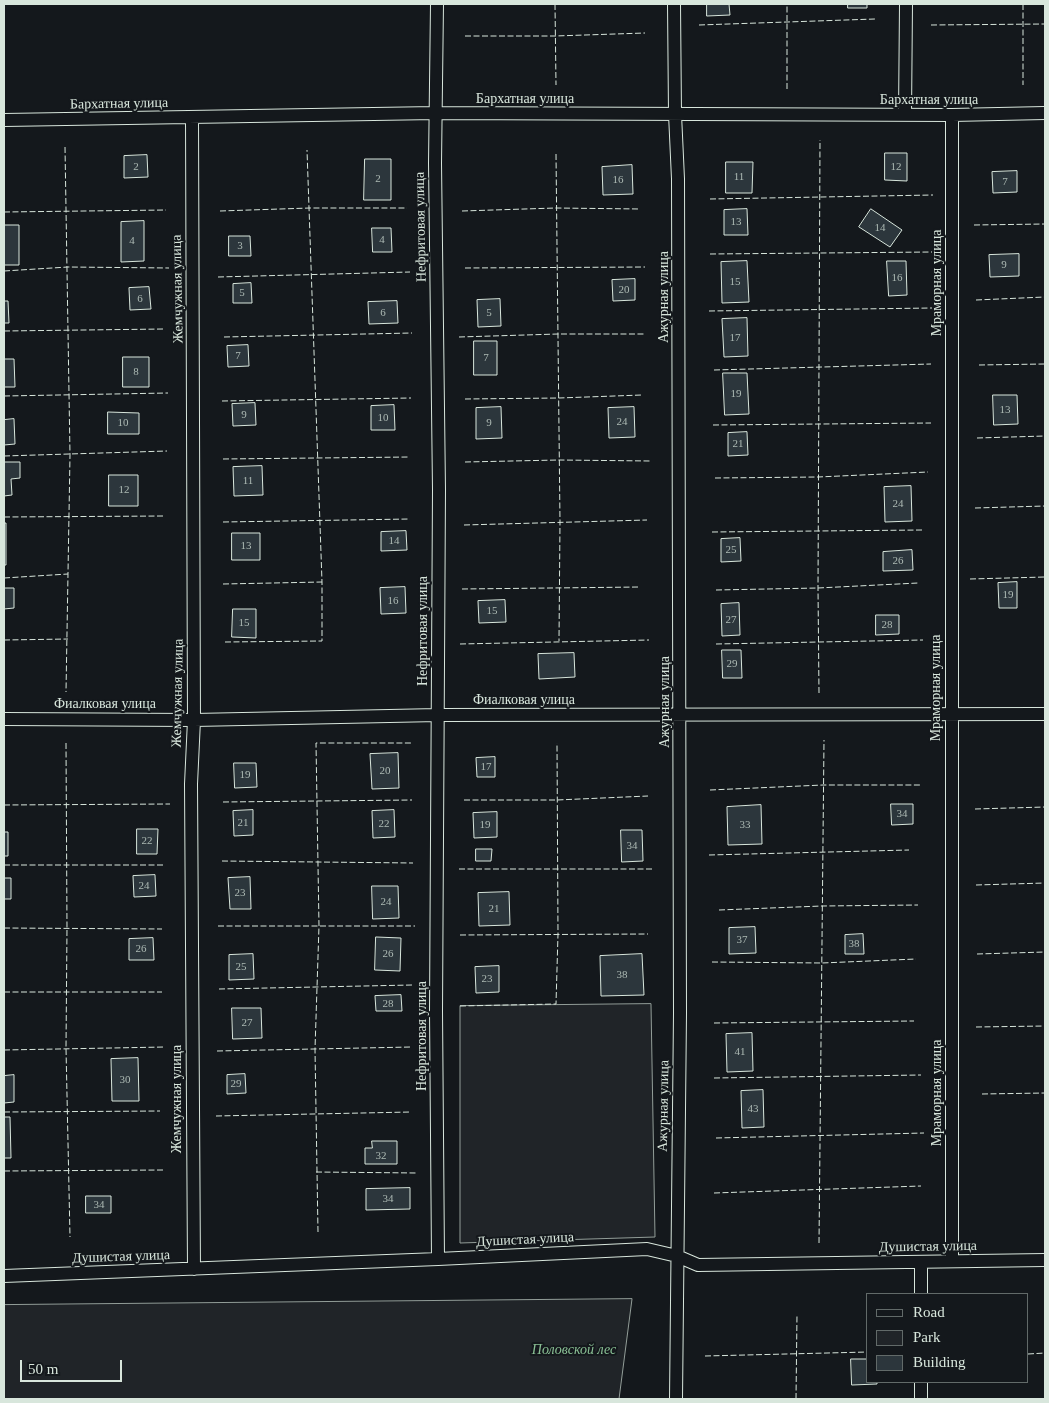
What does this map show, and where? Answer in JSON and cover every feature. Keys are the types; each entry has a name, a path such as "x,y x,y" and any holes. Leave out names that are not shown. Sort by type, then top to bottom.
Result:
{"street":[{"name":"Нефритовая улица","path":"437,4 435,113 439,490 436,1021 438,1259"},
{"name":"Ажурная улица","path":"674,4 675,114 678,179 680,715 680,1012 676,1399"},
{"path":"906,4 906,115"},
{"name":"Бархатная улица","path":"4,120 435,113 952,115 1045,113"},
{"name":"Мраморная улица","path":"952,115 952,1260"},
{"name":"Жемчужная улица","path":"192,118 194,720 191,784 194,1269"},
{"name":"Фиалковая улица","path":"4,719 194,720 438,715 951,716 1045,714"},
{"name":"Душистая улица","path":"4,1276 647,1249 677,1256 698,1265 1045,1260"},
{"path":"921,1262 921,1293"},
{"path":"921,1383 921,1399"}],"green space":[{"path":"651,1004 655,1237 460,1243 460,1006"},
{"name":"Половской лес","path":"632,1299 619,1399 4,1399 4,1305"}],"building":[{"path":"707,4 729,4 730,15 707,16"},
{"path":"848,4 867,4 867,8 848,8"},
{"path":"885,153 907,153 907,181 885,180"},
{"path":"147,155 148,177 124,178 124,156"},
{"path":"365,159 391,159 391,200 364,200"},
{"path":"726,162 753,162 752,193 726,193"},
{"path":"632,165 633,194 603,195 602,167"},
{"path":"1017,171 1017,192 993,193 992,172"},
{"path":"747,209 748,235 724,235 724,210"},
{"path":"871,209 902,230 890,247 859,227"},
{"path":"144,221 144,261 121,262 121,222"},
{"path":"4,225 19,225 19,265 4,265"},
{"path":"372,228 391,228 392,252 373,252"},
{"path":"229,236 250,236 251,256 229,256"},
{"path":"1019,254 1019,276 990,277 989,255"},
{"path":"747,261 749,302 722,303 721,262"},
{"path":"887,261 906,261 907,295 889,296"},
{"path":"635,279 635,300 613,301 612,280"},
{"path":"251,283 252,303 233,303 233,284"},
{"path":"149,287 151,309 130,310 129,288"},
{"path":"500,299 501,326 478,327 477,300"},
{"path":"4,301 8,301 9,323 4,323"},
{"path":"397,301 398,323 369,324 368,302"},
{"path":"747,318 748,356 724,357 722,319"},
{"path":"474,341 497,341 497,375 474,375"},
{"path":"248,345 249,366 228,367 227,346"},
{"path":"123,357 149,357 149,387 123,387"},
{"path":"4,359 14,359 15,387 4,387"},
{"path":"723,373 747,373 749,414 725,415"},
{"path":"993,395 1017,395 1018,424 994,425"},
{"path":"255,403 256,425 233,426 232,404"},
{"path":"394,405 395,430 371,430 371,406"},
{"path":"501,407 502,438 476,439 476,408"},
{"path":"634,407 635,437 609,438 608,408"},
{"path":"108,412 139,413 139,434 108,434"},
{"path":"14,419 15,444 4,445 4,420"},
{"path":"747,432 748,455 728,456 728,433"},
{"path":"4,462 20,462 20,478 11,479 12,495 4,496"},
{"path":"262,466 263,495 234,496 233,467"},
{"path":"109,475 138,475 138,506 109,506"},
{"path":"911,486 912,521 885,522 884,487"},
{"path":"4,523 6,523 6,565 4,565"},
{"path":"406,531 407,550 381,551 381,532"},
{"path":"232,533 260,533 260,560 232,560"},
{"path":"740,538 741,561 721,562 721,539"},
{"path":"912,550 913,570 883,571 883,552"},
{"path":"1017,582 1017,608 999,608 998,583"},
{"path":"405,587 406,613 381,614 380,588"},
{"path":"4,588 14,588 14,608 4,609"},
{"path":"505,600 506,622 479,623 478,601"},
{"path":"739,603 740,635 722,636 721,604"},
{"path":"233,609 256,609 256,638 232,637"},
{"path":"876,615 899,615 899,634 876,635"},
{"path":"722,650 741,650 742,678 723,678"},
{"path":"574,653 575,677 539,679 538,654"},
{"path":"398,753 399,788 372,789 370,754"},
{"path":"495,757 495,777 477,777 476,758"},
{"path":"234,763 256,763 257,787 235,788"},
{"path":"891,804 913,804 913,824 892,825"},
{"path":"761,805 762,844 728,845 727,807"},
{"path":"253,810 253,835 234,836 233,811"},
{"path":"394,810 395,837 373,838 372,811"},
{"path":"497,812 497,837 474,838 473,813"},
{"path":"137,829 158,829 157,854 137,854"},
{"path":"621,830 642,830 643,861 622,862"},
{"path":"4,832 8,832 8,856 4,856"},
{"path":"476,849 492,849 491,861 476,861"},
{"path":"155,875 156,896 134,897 133,876"},
{"path":"250,877 251,909 230,909 228,878"},
{"path":"4,878 11,878 11,899 4,899"},
{"path":"372,886 398,886 399,918 373,919"},
{"path":"509,892 510,925 479,926 478,893"},
{"path":"755,927 756,953 729,954 729,928"},
{"path":"863,934 864,954 845,954 845,935"},
{"path":"376,937 401,938 400,971 375,970"},
{"path":"153,938 154,960 129,960 129,939"},
{"path":"253,954 254,979 229,980 229,955"},
{"path":"642,954 644,995 601,996 600,956"},
{"path":"499,966 499,992 476,993 475,967"},
{"path":"401,995 402,1011 376,1011 375,996"},
{"path":"232,1008 261,1008 262,1038 233,1039"},
{"path":"752,1033 753,1071 727,1072 726,1034"},
{"path":"138,1058 139,1101 112,1101 111,1059"},
{"path":"245,1074 246,1093 227,1094 227,1075"},
{"path":"14,1075 14,1102 4,1103 4,1076"},
{"path":"763,1090 764,1127 742,1128 741,1091"},
{"path":"4,1117 10,1117 11,1158 4,1158"},
{"path":"372,1141 397,1141 397,1164 365,1164 365,1148 372,1148"},
{"path":"410,1188 410,1209 366,1210 366,1189"},
{"path":"86,1196 111,1196 111,1213 86,1213"},
{"path":"851,1359 866,1359 866,1383 877,1384 852,1385"}],"fence":[{"path":"555,4 556,85"},
{"path":"787,4 787,89"},
{"path":"1023,4 1023,85"},
{"path":"699,25 875,19"},
{"path":"931,25 1045,24"},
{"path":"465,36 645,33"},
{"path":"819,693 820,140"},
{"path":"65,147 70,455 66,692"},
{"path":"225,642 322,641 322,582 307,150"},
{"path":"556,154 560,522 559,641"},
{"path":"710,199 933,195"},
{"path":"220,211 310,208 407,208"},
{"path":"462,211 556,208 640,209"},
{"path":"4,212 166,210"},
{"path":"974,225 1045,224"},
{"path":"710,254 932,252"},
{"path":"4,271 68,267 169,268"},
{"path":"465,268 645,267"},
{"path":"218,277 410,272"},
{"path":"976,300 1045,297"},
{"path":"709,311 932,308"},
{"path":"4,331 164,329"},
{"path":"224,337 412,333"},
{"path":"459,337 645,334"},
{"path":"714,370 931,364"},
{"path":"979,365 1045,364"},
{"path":"4,396 168,393"},
{"path":"465,399 642,395"},
{"path":"222,401 411,398"},
{"path":"713,425 931,423"},
{"path":"977,438 1045,436"},
{"path":"4,456 167,451"},
{"path":"223,459 410,457"},
{"path":"465,462 650,461"},
{"path":"715,478 818,477 928,472"},
{"path":"975,508 1045,506"},
{"path":"4,517 164,516"},
{"path":"223,522 410,519"},
{"path":"464,525 647,520"},
{"path":"712,532 922,530"},
{"path":"4,578 68,574"},
{"path":"970,579 1045,577"},
{"path":"223,584 322,582"},
{"path":"716,590 818,588 918,583"},
{"path":"462,589 640,587"},
{"path":"4,640 68,639"},
{"path":"460,644 649,640"},
{"path":"716,644 923,640"},
{"path":"819,1243 824,740"},
{"path":"66,743 66,1048 70,1237"},
{"path":"318,1232 315,1049 319,926 316,743 412,743"},
{"path":"460,1006 556,1004 558,934 557,743"},
{"path":"710,790 823,785 920,785"},
{"path":"464,800 557,800 648,796"},
{"path":"223,802 412,800"},
{"path":"4,805 170,804"},
{"path":"975,809 1045,807"},
{"path":"709,855 909,850"},
{"path":"222,861 413,863"},
{"path":"4,865 164,865"},
{"path":"459,869 653,869"},
{"path":"976,885 1045,883"},
{"path":"719,910 918,905"},
{"path":"218,926 415,926"},
{"path":"4,928 162,929"},
{"path":"460,935 648,934"},
{"path":"977,954 1045,952"},
{"path":"712,962 822,963 916,959"},
{"path":"219,989 412,985"},
{"path":"4,992 162,992"},
{"path":"714,1023 914,1021"},
{"path":"976,1027 1045,1026"},
{"path":"4,1050 165,1047"},
{"path":"217,1051 411,1047"},
{"path":"714,1078 921,1075"},
{"path":"982,1094 1045,1093"},
{"path":"4,1112 160,1111"},
{"path":"216,1116 411,1112"},
{"path":"716,1138 924,1133"},
{"path":"4,1171 163,1170"},
{"path":"316,1172 417,1173"},
{"path":"714,1193 921,1186"},
{"path":"796,1399 797,1314"},
{"path":"705,1356 866,1352"},
{"path":"1029,1354 1045,1353"}]}
